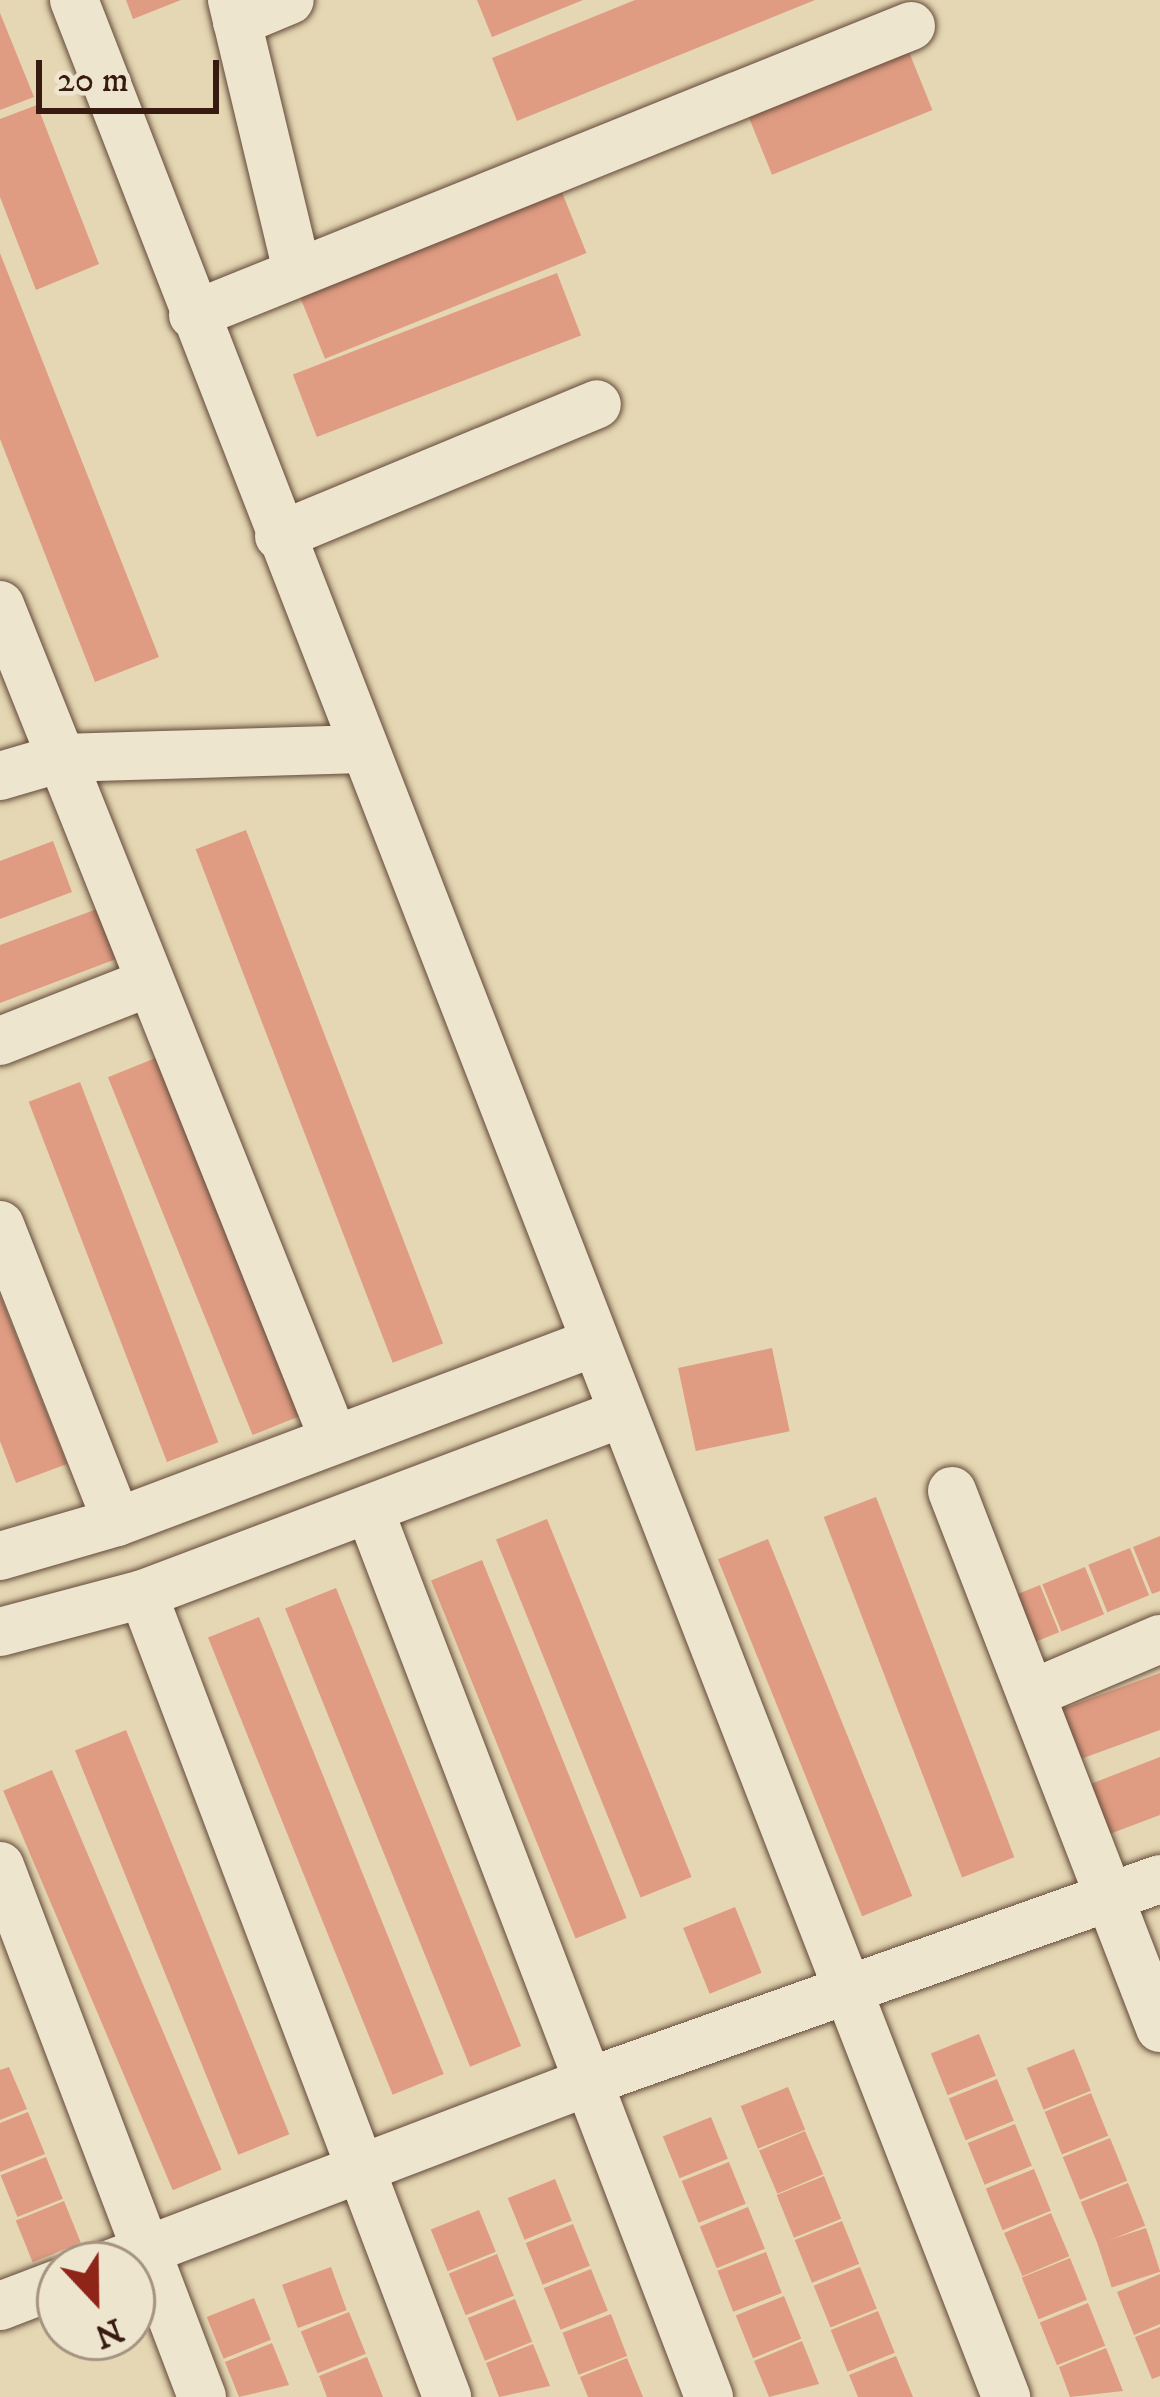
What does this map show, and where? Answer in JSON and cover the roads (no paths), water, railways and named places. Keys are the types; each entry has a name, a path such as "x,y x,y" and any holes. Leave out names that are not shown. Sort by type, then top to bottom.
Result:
{"street":[{"path":"74,0 1006,2397"},
{"path":"290,0 235,11 297,271"},
{"path":"193,315 911,26"},
{"path":"279,536 597,404"},
{"path":"0,605 333,1437"},
{"path":"0,776 61,758 362,749"},
{"path":"0,1041 148,982"},
{"path":"0,1226 117,1522"},
{"path":"0,1556 117,1522 593,1343"},
{"path":"0,1633 143,1594 620,1414"},
{"path":"952,1491 1160,2028"},
{"path":"369,1509 709,2397"},
{"path":"143,1594 448,2397"},
{"path":"1031,1694 1160,1639"},
{"path":"0,1866 121,2241"},
{"path":"156,2247 585,2083 1160,1879"},
{"path":"0,2306 36,2292"},
{"path":"156,2312 202,2397"}]}
